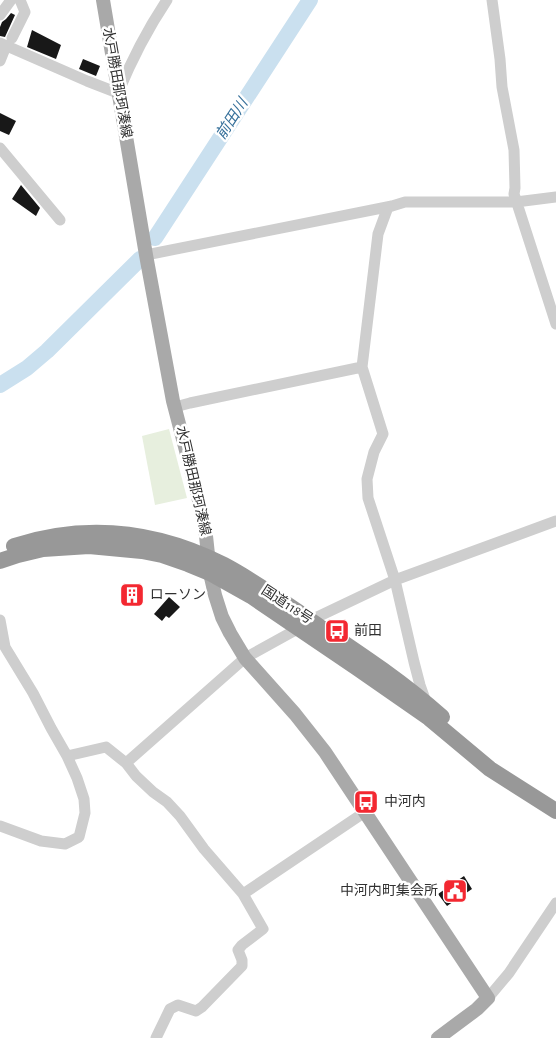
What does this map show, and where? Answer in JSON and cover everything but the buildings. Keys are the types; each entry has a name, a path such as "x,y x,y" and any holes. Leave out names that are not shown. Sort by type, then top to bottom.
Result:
{"highway":[{"name":"国道118号","path":"0,550 35,539 82,533 123,534 176,545 210,566 242,590 305,624 428,711 490,768 556,811"},
{"name":"国道118号","path":"0,561 43,549 89,546 134,550 162,555 188,564 210,566"}],"main road":[{"name":"水戸勝田那珂湊線","path":"103,0 146,255 175,407 200,504 215,596 222,617 245,658 311,732 326,752 488,998"},
{"path":"438,1038 488,998"}],"street":[{"path":"0,15 11,0"},
{"path":"0,61 6,42 25,12 20,0"},
{"path":"6,42 87,81 118,93 134,55 150,25 167,0"},
{"path":"492,0 502,87 514,150 514,194 556,324"},
{"path":"0,148 60,220"},
{"path":"146,255 405,202 516,202 556,197"},
{"path":"388,207 378,234 362,367 383,434 374,452 367,479 368,498 395,580 414,662 428,711"},
{"path":"175,407 362,367"},
{"path":"126,763 245,658 305,624 395,580 556,521"},
{"path":"0,620 5,647 34,694 77,778 84,799 85,813 79,837 65,844 41,842 0,826"},
{"path":"67,756 106,747 126,763 136,776 167,802 180,816 204,849 243,894 263,929 242,944 238,950 242,966 202,1007 196,1010 178,1005 170,1010 156,1038"},
{"path":"243,894 365,812"},
{"path":"488,998 509,973 556,903"}],"green space":[{"path":"169,429 187,498 155,505 142,436"}],"waterway":[{"name":"前田川","path":"155,238 310,0"},
{"name":"前田川","path":"0,385 27,368 47,351 140,259"}],"place":[{"name":"ローソン","path":"132,595"},
{"name":"前田","path":"337,631"},
{"name":"中河内","path":"366,802"},
{"name":"中河内町集会所","path":"455,891"}]}
